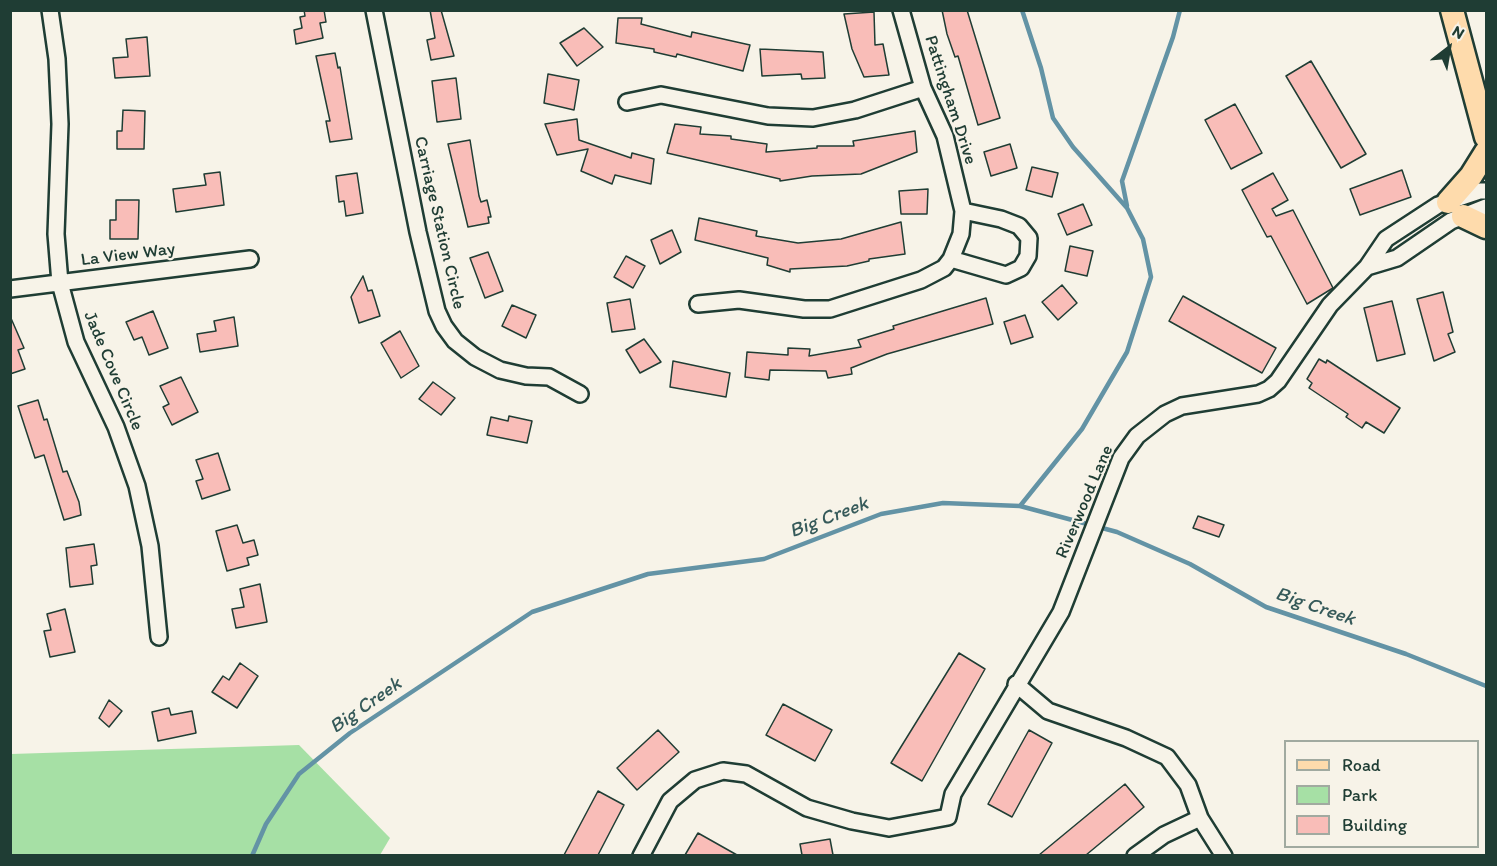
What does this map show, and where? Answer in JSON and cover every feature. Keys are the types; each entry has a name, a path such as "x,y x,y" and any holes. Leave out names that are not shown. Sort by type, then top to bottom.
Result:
{"main road":[{"path":"1452,10 1486,137"},
{"path":"1486,152 1471,176 1456,209 1486,226"}],"street":[{"name":"Jade Cove Circle","path":"50,10 57,59 60,124 56,234 60,283 76,342 117,428 137,486 150,546 159,637"},
{"name":"Carriage Station Circle","path":"374,10 418,232 437,310 444,326 455,341 475,357 500,370 526,376 549,377 580,393"},
{"name":"Pattingham Drive","path":"901,10 923,88 945,136 963,211 961,234 951,259"},
{"path":"627,102 661,94 768,116 813,118 855,110 923,88"},
{"name":"Riverwood Lane","path":"1367,267 1397,258 1439,228 1456,209 1486,191"},
{"name":"Riverwood Lane","path":"641,855 670,801 695,780 723,771 746,774 807,808 852,821 889,828 948,817 952,794 1061,612 1121,458 1137,436 1165,414 1182,406 1257,394 1278,381 1330,305 1367,267 1386,239 1419,216 1456,209 1486,207"},
{"path":"698,304 739,300 804,309 830,309 921,280 944,268 951,259 1006,274 1021,268 1028,256 1029,238 1019,226 1001,219 963,211"},
{"name":"La View Way","path":"10,289 249,259"},
{"path":"1016,684 1048,711 1126,738 1167,757 1188,785 1200,818 1224,855"},
{"path":"1135,855 1164,835 1200,818"}],"green space":[{"path":"299,745 390,838 380,855 11,855 11,754"}],"building":[{"path":"304,10 324,10 326,22 320,23 323,38 296,44 294,30 302,28 300,17 305,16"},
{"path":"430,10 441,10 454,56 431,60 427,40 435,38"},
{"path":"942,10 967,10 1000,118 978,125 958,56 955,57 947,34"},
{"path":"874,12 875,45 883,44 889,75 864,77 852,49 844,14"},
{"path":"618,18 642,18 641,24 691,37 692,32 750,45 743,71 677,54 676,57 654,52 654,49 616,43"},
{"path":"584,28 603,47 577,66 560,43"},
{"path":"147,37 150,76 115,78 113,58 128,57 126,39"},
{"path":"760,49 823,52 825,78 802,79 801,74 762,76"},
{"path":"335,53 338,68 340,67 352,139 330,142 326,121 330,121 316,56"},
{"path":"1311,61 1366,154 1341,168 1286,76"},
{"path":"548,74 579,80 574,110 544,103"},
{"path":"456,78 461,119 437,122 432,81"},
{"path":"1235,104 1262,153 1231,169 1205,120"},
{"path":"123,110 145,111 144,149 117,149 117,131 122,131"},
{"path":"577,119 579,140 631,158 632,153 654,159 651,184 615,175 612,184 581,171 588,149 557,155 545,124"},
{"path":"675,124 701,127 700,134 731,136 731,139 767,144 766,152 817,148 817,146 854,146 853,141 915,131 917,152 861,174 812,176 780,181 780,179 667,153"},
{"path":"470,140 479,196 481,202 487,200 491,217 488,217 489,223 468,227 448,144"},
{"path":"1010,144 1017,168 991,176 984,152"},
{"path":"1032,167 1058,173 1052,197 1026,190"},
{"path":"1402,170 1411,197 1360,215 1350,189"},
{"path":"220,172 224,205 176,212 173,189 206,185 204,174"},
{"path":"357,173 363,213 346,216 344,201 339,202 336,176"},
{"path":"1273,173 1288,200 1272,209 1276,216 1293,210 1333,288 1307,304 1271,236 1267,237 1242,190"},
{"path":"928,189 927,214 901,214 899,191"},
{"path":"116,200 139,200 138,239 110,239 110,220 116,220"},
{"path":"1083,204 1092,225 1067,235 1058,214"},
{"path":"699,218 757,231 756,236 798,243 841,239 901,222 905,254 869,259 869,261 847,266 790,269 790,272 767,265 768,258 695,240"},
{"path":"672,230 681,252 660,264 651,240"},
{"path":"1070,246 1093,251 1087,276 1065,271"},
{"path":"488,252 503,291 485,298 470,258"},
{"path":"626,256 645,266 633,288 614,277"},
{"path":"363,276 368,291 372,290 380,316 359,323 351,297"},
{"path":"1062,285 1077,303 1058,320 1042,302"},
{"path":"1443,292 1453,332 1448,334 1455,352 1434,361 1417,299"},
{"path":"1183,296 1276,348 1262,373 1169,321"},
{"path":"986,298 993,324 887,354 851,368 852,374 828,378 826,371 770,370 769,380 745,377 747,352 788,355 788,348 810,349 809,356 861,347 858,340 894,329 893,326"},
{"path":"630,299 635,329 612,332 607,303"},
{"path":"1392,301 1405,354 1377,361 1364,308"},
{"path":"512,305 536,315 526,338 502,326"},
{"path":"153,311 168,348 149,355 142,337 134,340 126,322"},
{"path":"1025,315 1033,337 1011,344 1004,322"},
{"path":"10,316 24,348 18,350 25,369 10,374"},
{"path":"234,317 238,346 200,352 197,334 216,331 214,321"},
{"path":"400,331 419,366 401,378 381,343"},
{"path":"644,339 661,362 640,373 626,350"},
{"path":"1319,359 1326,363 1327,360 1400,408 1384,433 1366,422 1362,428 1346,417 1348,414 1309,388 1312,383 1307,379"},
{"path":"673,361 730,373 726,397 670,387"},
{"path":"181,377 198,412 172,425 163,407 169,404 160,386"},
{"path":"433,382 455,398 441,415 419,399"},
{"path":"38,400 44,420 47,419 63,472 67,471 79,502 81,515 64,520 44,455 35,458 18,406"},
{"path":"509,416 532,421 527,443 487,435 491,417 508,421"},
{"path":"218,453 230,490 202,499 196,481 203,479 196,460"},
{"path":"1198,516 1224,525 1219,537 1193,528"},
{"path":"237,525 243,543 254,540 258,555 247,558 249,565 227,571 216,531"},
{"path":"94,544 97,565 91,566 93,584 70,587 66,548"},
{"path":"260,584 267,622 236,628 232,609 244,607 240,589"},
{"path":"65,609 75,652 50,657 44,631 51,630 47,614"},
{"path":"959,653 985,669 922,781 891,763"},
{"path":"240,663 258,676 237,708 212,692 223,676 229,680"},
{"path":"109,700 122,711 109,727 99,718"},
{"path":"783,704 832,730 815,761 766,735"},
{"path":"169,708 171,715 192,711 196,733 158,741 152,712"},
{"path":"658,730 679,752 637,790 617,768"},
{"path":"1029,730 1052,743 1012,817 988,804"},
{"path":"1125,784 1144,807 1086,855 1039,855"},
{"path":"598,791 624,805 598,855 564,855"},
{"path":"698,833 737,855 685,855"},
{"path":"830,839 833,855 802,855 800,844"}],"waterway":[{"path":"1020,506 1082,429 1127,352 1151,277 1143,239 1127,208 1073,147 1053,118 1041,68 1022,10"},
{"path":"1127,206 1122,181 1173,37 1180,10"},
{"name":"Big Creek","path":"252,856 266,824 299,774 350,733 532,612 648,574 764,559 881,514 943,503 1020,506 1117,532 1190,564 1266,607 1406,654 1486,686"}]}
